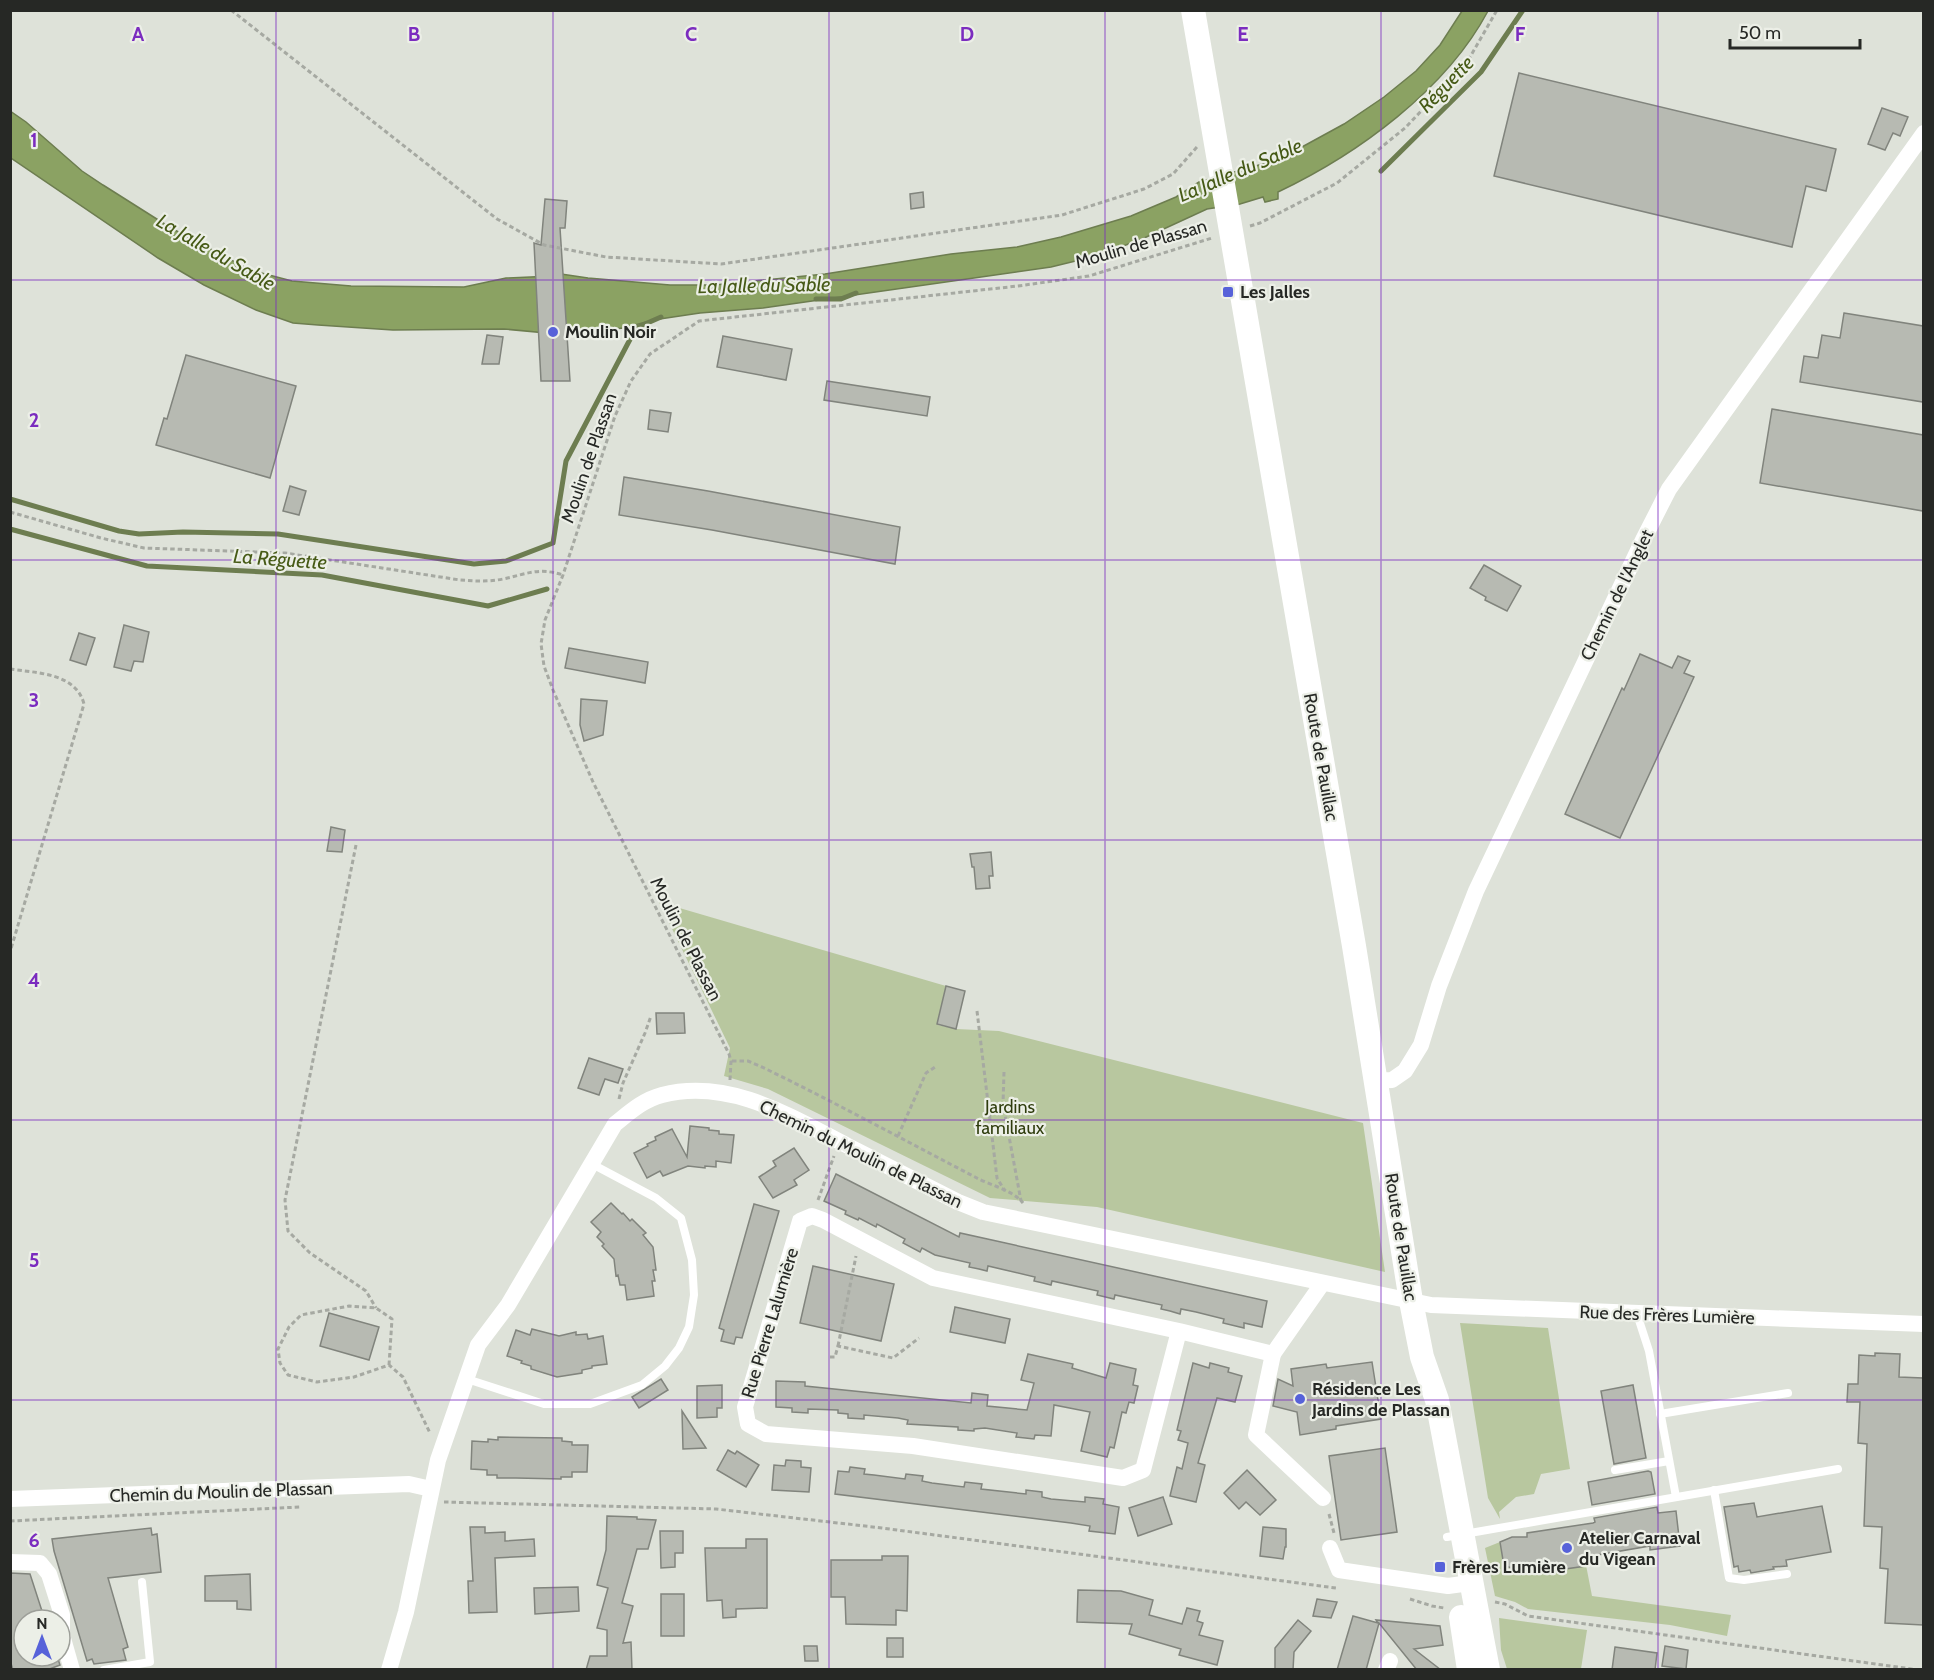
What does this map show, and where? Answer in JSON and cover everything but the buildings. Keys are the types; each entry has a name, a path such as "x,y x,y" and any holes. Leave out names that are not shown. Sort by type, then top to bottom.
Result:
{"main road":[{"name":"Route de Pauillac","path":"1193,10 1354,946 1374,1081 1422,1357 1422,1402 1455,1536 1465,1594 1470,1670"},
{"name":"Route de Pauillac","path":"1465,1594 1488,1670"}],"street":[{"name":"Chemin de l'Anglet","path":"1374,1081 1392,1080 1406,1071 1421,1045 1439,986 1476,891 1642,540 1669,489 1923,133"},
{"name":"Chemin du Moulin de Plassan","path":"389,1670 406,1612 443,1444 478,1346 508,1305 615,1124 638,1105 662,1095 694,1091 728,1093 768,1105 971,1208 1411,1301"},
{"path":"812,1216 933,1278 1179,1331 1273,1354"},
{"name":"Rue Pierre Lalumière","path":"812,1216 800,1221 745,1407 748,1425 766,1434 913,1446 1123,1478 1143,1470 1179,1331"},
{"path":"1322,1284 1273,1354 1256,1435 1323,1498"},
{"name":"Rue des Frères Lumière","path":"1411,1301 1431,1305 1636,1314 1923,1323"},
{"name":"Chemin du Moulin de Plassan","path":"10,1499 409,1484 430,1496"},
{"path":"1334,1544 1339,1570 1448,1586 1465,1594"},
{"path":"10,1562 40,1563 49,1574 62,1615 62,1635 72,1670"}],"lane":[{"path":"466,1379 544,1404 590,1404 642,1385 665,1366 679,1348 689,1327 694,1295 692,1260 681,1218 656,1198 592,1164"},
{"path":"1636,1314 1649,1351 1676,1497"},
{"path":"1660,1414 1788,1393"},
{"path":"1615,1470 1669,1461"},
{"path":"1455,1536 1838,1469"},
{"path":"1714,1490 1729,1578 1744,1580 1787,1574"},
{"path":"104,1670 150,1662 142,1582"}],"path":[{"path":"231,10 497,219 544,245 606,257 721,264 1062,215 1144,189 1173,174 1214,128"},
{"name":"Moulin de Plassan","path":"731,1061 593,782 544,666 542,644 545,620 563,575 615,416 631,381 650,354 699,321 1089,276 1260,223 1337,183 1406,128 1466,64 1497,10"},
{"path":"10,512 144,548 285,553 460,580 485,581 548,570 563,575"},
{"path":"10,669 68,681 82,695 84,704 10,952"},
{"path":"356,845 285,1200 288,1231 310,1253 366,1292 376,1308 392,1319 389,1365"},
{"path":"976,1011 997,1178 1006,1192"},
{"path":"628,1113 618,1097 651,1016"},
{"path":"728,1093 731,1061 748,1061 1021,1200"},
{"path":"898,1136 926,1073 935,1067"},
{"path":"1004,1072 1003,1104 1026,1219"},
{"path":"812,1216 839,1141"},
{"path":"830,1356 835,1357 838,1346 859,1239"},
{"path":"376,1308 349,1306 301,1315 289,1327 278,1349 280,1363 288,1375 317,1382 354,1377 389,1365"},
{"path":"838,1346 893,1358 919,1338"},
{"path":"389,1365 403,1377 433,1438 443,1444"},
{"path":"430,1496 476,1501 716,1509 1345,1589"},
{"path":"1323,1498 1333,1531 1334,1544"},
{"path":"10,1521 307,1506"},
{"path":"1401,1597 1445,1608 1465,1594 1485,1601 1497,1602 1528,1616 1919,1670"}],"green space":[{"name":"Jardins familiaux","path":"659,902 946,986 938,1025 956,1029 999,1031 1363,1123 1385,1272 1097,1207 990,1198 768,1089 724,1076 730,1048"},
{"path":"1460,1323 1548,1328 1570,1469 1541,1474 1534,1494 1516,1497 1499,1512 1500,1519 1488,1498"},
{"path":"1500,1542 1504,1566 1540,1574 1541,1570 1554,1568 1555,1571 1586,1565 1592,1596 1731,1615 1727,1636 1670,1625 1528,1609 1495,1596 1485,1548"},
{"path":"1499,1618 1587,1630 1581,1669 1507,1669 1501,1650"}],"water":[{"path":"1462,11 1488,11 1470,40 1449,67 1424,93 1369,139 1339,159 1278,192 1278,199 1265,202 1263,197 1240,204 1207,209 1142,239 1096,256 1051,267 763,308 700,313 653,320 624,328 557,334 504,329 393,330 293,323 256,310 204,285 158,258 11,158 10,111 82,171 171,228 250,270 292,281 351,286 464,287 506,278 561,274 670,285 714,285 825,274 951,254 1017,247 1061,237 1131,216 1176,197 1199,182 1280,159 1344,124 1384,97 1416,71 1440,45"}],"waterway":[{"name":"Réguette","path":"1381,171 1481,72 1523,10"},
{"name":"La Jalle du Sable","path":"816,299 841,299 856,293"},
{"path":"10,499 119,531 139,534 183,532 278,534 474,564 506,561 553,543 566,461 636,328 661,317"},
{"name":"La Réguette","path":"10,529 147,566 322,575 488,606 547,589"}],"place":[{"name":"Les Jalles","path":"1228,292"},
{"name":"Moulin Noir","path":"553,332"},
{"name":"Résidence Les Jardins de Plassan","path":"1300,1399"},
{"name":"Atelier Carnaval du Vigean","path":"1567,1548"},
{"name":"Frères Lumière","path":"1440,1567"}]}
